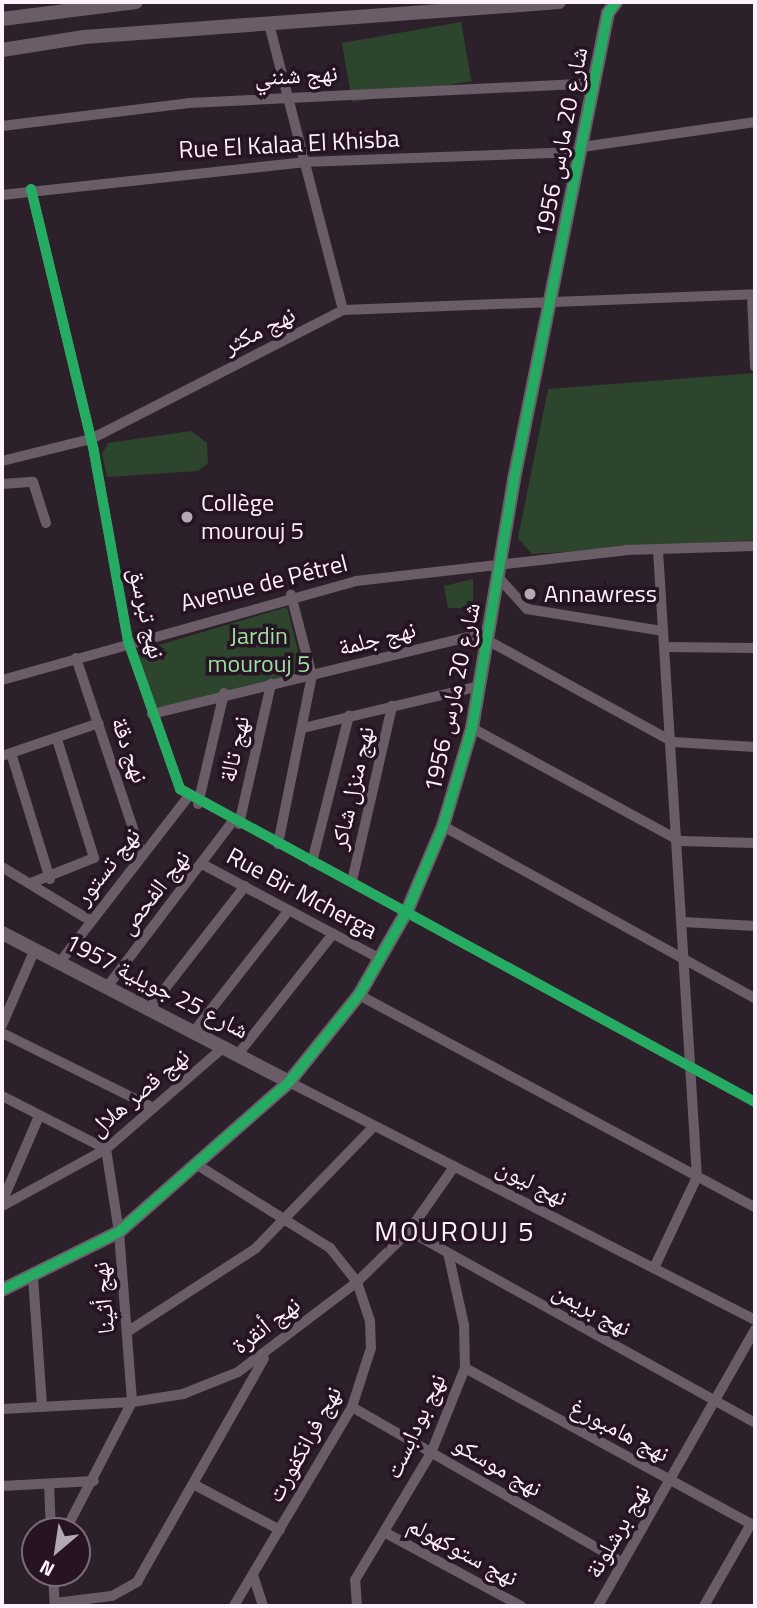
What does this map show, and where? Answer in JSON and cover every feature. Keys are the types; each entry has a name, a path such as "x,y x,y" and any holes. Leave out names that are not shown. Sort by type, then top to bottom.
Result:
{"street":[{"path":"2,19 45,7 136,2"},
{"path":"2,50 84,37 559,2"},
{"name":"شارع 20 مارس 1956","path":"2,1290 33,1277 119,1232 199,1166 289,1082 359,995 407,911 443,826 472,728 551,303 610,6"},
{"path":"269,24 285,96 343,310"},
{"name":"نهج شنني","path":"2,126 54,115 285,96 594,83"},
{"name":"Rue El Kalaa El Khisba","path":"2,195 31,189 304,162 581,149 755,122"},
{"name":"نهج تبرسق","path":"31,189 91,439 128,641 169,770 188,797 352,881 755,1102"},
{"path":"754,294 755,367"},
{"name":"نهج مكثر","path":"2,461 91,439 343,310 754,294"},
{"path":"2,484 33,482 47,523"},
{"name":"Avenue de Pétrel","path":"2,680 291,595 657,550 755,546"},
{"path":"654,1268 697,1177 680,841 657,550"},
{"path":"500,571 527,609 663,631"},
{"path":"278,844 312,676 291,595"},
{"path":"488,636 673,742 755,747"},
{"name":"نهج جلمة","path":"152,714 224,693 488,636"},
{"path":"664,647 755,648"},
{"name":"نهج دقة","path":"76,658 142,855"},
{"name":"نهج تالة","path":"236,823 271,684"},
{"path":"303,728 479,686"},
{"path":"198,804 224,693"},
{"name":"نهج منزل شاكر","path":"352,881 393,706"},
{"path":"312,862 349,716"},
{"path":"50,879 6,755 99,723"},
{"path":"472,728 680,841 755,843"},
{"path":"31,883 90,865 94,853 57,739"},
{"name":"نهج تستور","path":"60,962 188,797"},
{"name":"نهج الفحص","path":"107,987 236,823"},
{"path":"443,826 755,998"},
{"name":"Rue Bir Mcherga","path":"202,864 381,960"},
{"path":"2,867 91,921"},
{"path":"149,1009 245,886"},
{"path":"195,1030 289,910"},
{"path":"683,922 755,926"},
{"name":"شارع 25 جويلية 1957","path":"2,933 195,1030 289,1082"},
{"path":"239,1053 333,934"},
{"path":"2,1025 6,1000 35,949"},
{"path":"359,995 755,1207"},
{"path":"2,1033 154,1108"},
{"name":"نهج قصر هلال","path":"2,1204 106,1149 225,1046"},
{"name":"نهج ليون","path":"289,1082 755,1320"},
{"path":"2,1096 106,1149"},
{"path":"2,1204 39,1116"},
{"path":"128,1332 215,1279 289,1220 374,1126"},
{"name":"نهج أثينا","path":"106,1149 119,1232 132,1402"},
{"name":"نهج فرانكفورت","path":"199,1166 330,1248 356,1282 370,1321 372,1348 352,1407 234,1606"},
{"name":"نهج أنقرة","path":"2,1409 132,1402 184,1394 267,1353 356,1282 409,1231 454,1167"},
{"name":"نهج بريمن","path":"409,1231 755,1423"},
{"name":"نهج بودابست","path":"357,1606 355,1580 431,1453 465,1368 458,1285 448,1253"},
{"path":"458,1285 475,1269"},
{"path":"33,1277 43,1407"},
{"name":"نهج برشلونة","path":"598,1606 755,1330"},
{"path":"55,1604 112,1596 137,1582 195,1485 267,1353"},
{"name":"نهج هامبورغ","path":"465,1368 753,1525"},
{"path":"73,1517 94,1481 132,1402"},
{"name":"نهج موسكو","path":"352,1407 622,1562"},
{"path":"2,1486 94,1481"},
{"path":"49,1484 50,1517"},
{"path":"195,1485 280,1530"},
{"path":"704,1606 753,1525"},
{"name":"نهج ستوكهولم","path":"384,1532 521,1606"},
{"path":"253,1575 263,1606"}],"green space":[{"path":"461,22 471,81 352,102 342,43"},
{"path":"755,373 755,540 532,554 518,538 548,389"},
{"path":"191,431 207,443 208,463 198,471 107,477 102,454 108,443"},
{"path":"473,579 473,608 448,608 444,586"},
{"name":"Jardin mourouj 5","path":"287,607 304,675 152,709 135,658 152,647"}],"cycle path":[{"path":"2,1290 119,1232 289,1082 359,995 407,911 443,826 472,728 514,479 608,13 616,2"},
{"path":"31,189 94,452 128,641 180,789 755,1102"}],"place":[{"name":"Collège mourouj 5","path":"187,517"},
{"name":"Annawress","path":"530,594"}],"district":[{"name":"MOUROUJ 5","path":"455,1231"}]}
